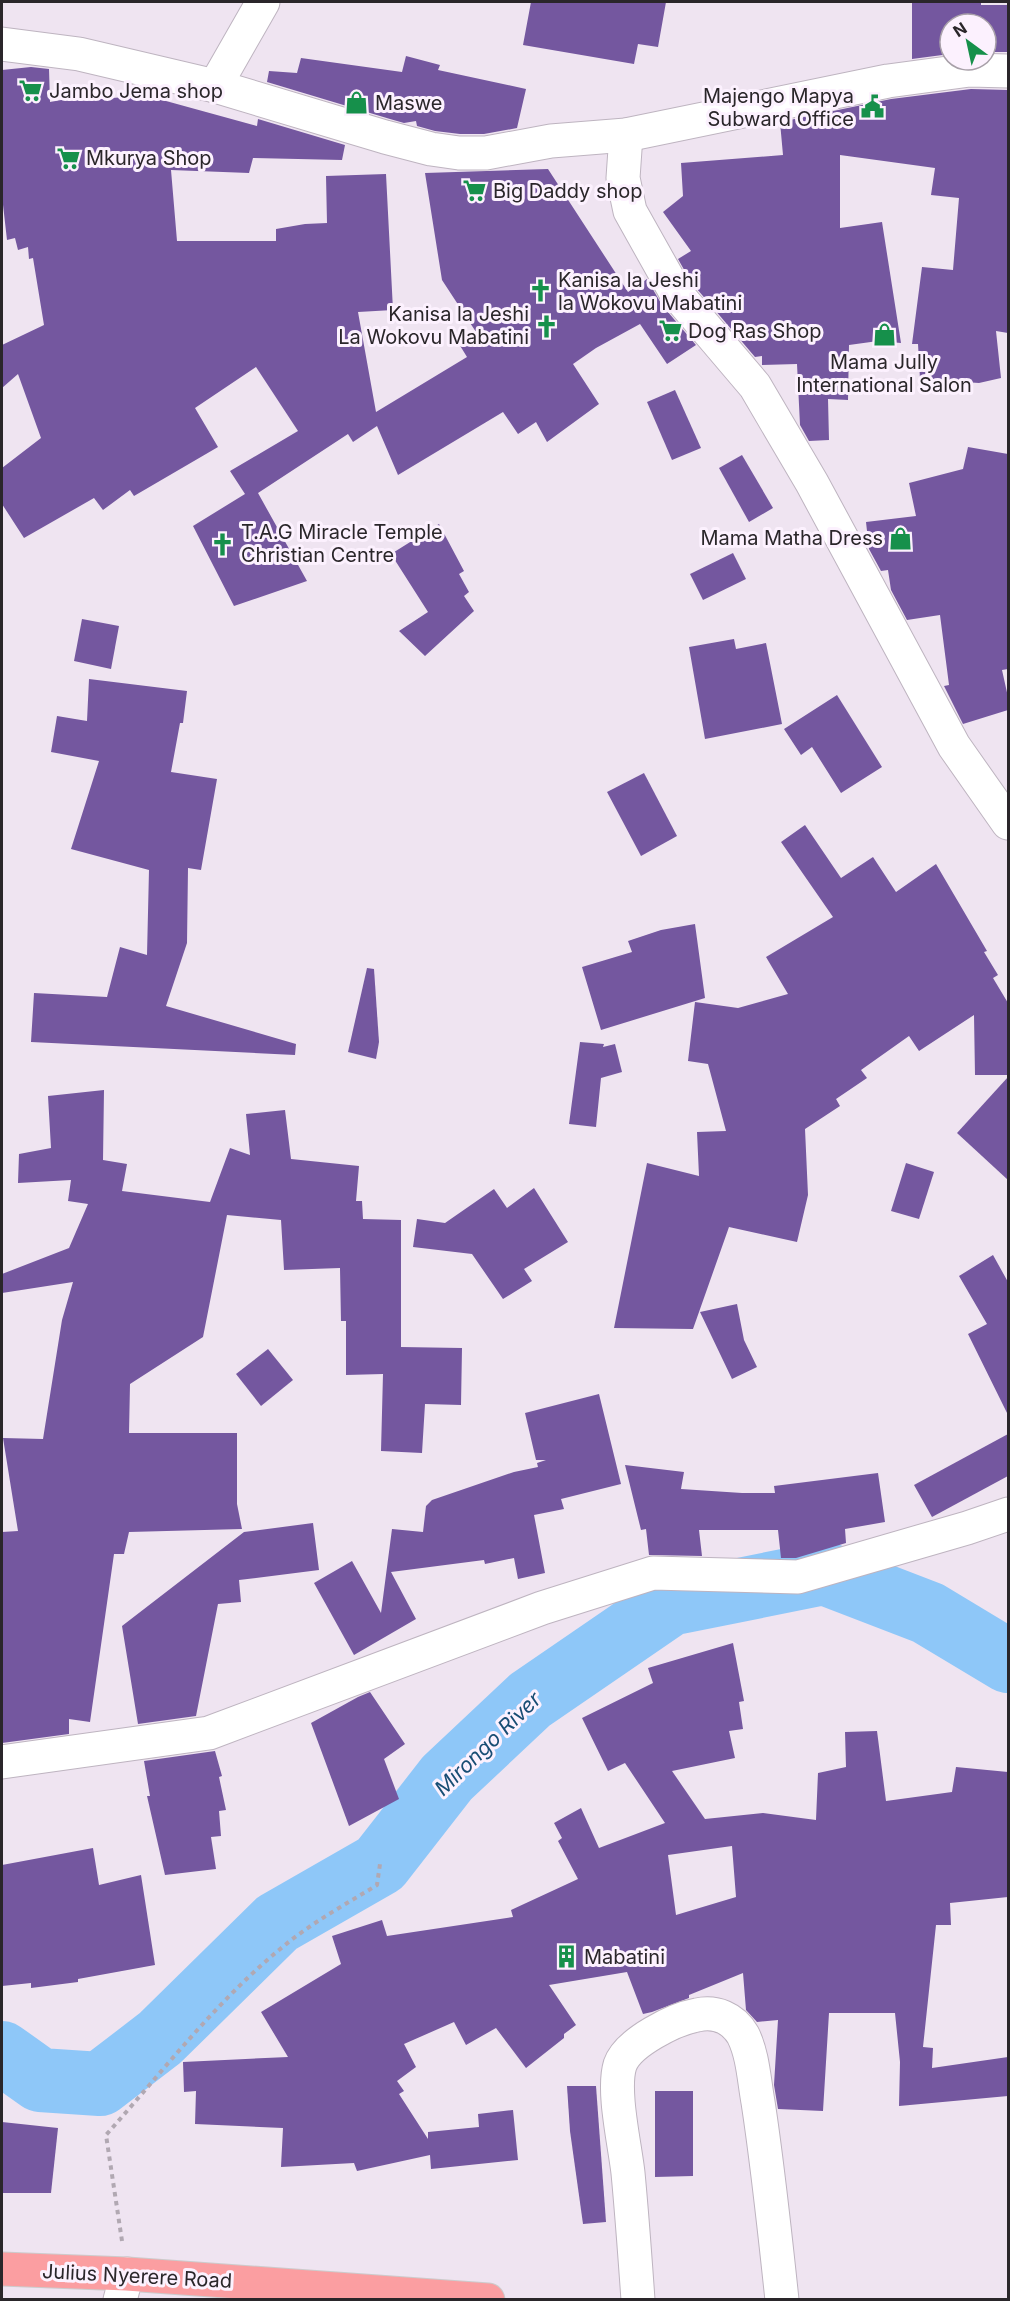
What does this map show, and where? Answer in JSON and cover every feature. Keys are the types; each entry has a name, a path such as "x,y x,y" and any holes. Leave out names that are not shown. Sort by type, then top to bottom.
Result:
{"highway":[{"name":"Julius Nyerere Road","path":"2,2269 124,2287 488,2300"}],"street":[{"path":"215,86 263,2"},
{"path":"2,44 79,54 215,86 385,137 431,149 459,153 486,153 551,141 626,135 888,81 970,70 1008,71"},
{"path":"626,135 623,178 630,211 676,293 755,386 812,483 954,746 1008,823"},
{"path":"2,1762 209,1733 542,1608 653,1573 798,1577 1008,1514"},
{"path":"638,2300 628,2172 617,2079 621,2063 631,2049 645,2037 695,2015 712,2013 728,2019 736,2026 743,2035 751,2058 763,2135 782,2300"}],"path":[{"path":"124,2287 106,2136 199,2027 243,1981 286,1943 377,1885 380,1864"}],"building":[{"path":"531,2 666,2 658,47 638,44 634,64 523,45"},
{"path":"912,2 981,2 981,5 1008,5 1008,52 998,52 998,12 938,12 938,56 912,59"},
{"path":"406,56 440,65 438,70 526,89 517,128 484,134 435,131 417,126 416,121 404,123 267,82 269,71 297,73 301,58 402,72"},
{"path":"31,67 49,69 50,102 78,97 79,101 124,97 126,90 257,126 258,119 345,145 342,160 253,158 249,173 171,170 177,241 276,241 276,229 327,223 326,176 386,174 393,310 358,312 376,412 467,357 459,344 476,332 442,280 425,173 548,169 628,292 647,279 662,305 696,345 667,364 640,324 596,348 573,364 599,404 547,442 536,422 518,434 503,412 398,475 377,426 353,442 348,434 258,493 307,581 234,606 193,526 245,494 230,471 298,431 256,367 195,408 218,447 134,496 130,490 103,510 94,498 24,538 2,504 2,468 41,438 18,374 2,388 2,345 44,325 33,258 29,259 28,247 18,250 15,238 7,240 2,196 2,70"},
{"path":"971,89 1008,90 1008,333 996,331 1001,378 979,383 920,379 918,344 912,344 922,267 953,270 959,198 931,195 935,168 840,155 840,228 882,222 901,343 878,341 849,345 848,400 828,399 829,440 809,441 800,425 797,364 762,365 762,356 755,357 691,282 678,259 691,251 663,212 683,196 681,163 783,155 780,122 891,99"},
{"path":"675,390 701,448 672,460 647,402"},
{"path":"968,447 1008,454 1008,669 1002,670 1008,697 1008,710 963,724 944,686 949,685 940,615 907,620 891,590 888,570 881,571 869,549 866,522 916,516 909,483 963,469"},
{"path":"742,455 773,508 749,522 719,468"},
{"path":"439,524 464,571 459,574 469,592 464,596 474,611 425,656 399,631 428,612 391,554"},
{"path":"733,553 746,579 703,600 690,574"},
{"path":"82,619 119,626 111,669 74,661"},
{"path":"734,639 736,649 766,643 782,724 705,739 689,647"},
{"path":"89,679 187,691 183,723 180,723 171,772 217,779 201,870 188,868 187,943 166,1006 296,1044 295,1055 31,1042 34,993 107,997 120,947 147,955 149,870 71,849 99,761 51,752 57,716 87,721"},
{"path":"837,695 882,767 841,793 812,747 801,755 784,729"},
{"path":"644,773 677,836 641,856 607,792"},
{"path":"805,825 841,878 873,857 896,892 936,864 987,951 984,952 998,975 993,978 1008,1003 1008,1075 975,1075 974,1015 919,1051 909,1036 861,1070 867,1078 836,1099 840,1106 805,1129 808,1195 797,1242 729,1227 693,1329 614,1328 647,1163 699,1176 697,1132 726,1131 708,1064 688,1061 695,1002 738,1008 788,994 766,957 833,917 781,842"},
{"path":"695,924 705,998 601,1030 582,967 632,952 628,941 661,930"},
{"path":"367,968 374,969 379,1042 376,1059 348,1052"},
{"path":"580,1042 604,1044 603,1047 615,1044 622,1072 601,1078 596,1127 569,1124"},
{"path":"1008,1077 1008,1180 957,1133"},
{"path":"104,1090 103,1160 127,1164 122,1191 210,1202 230,1148 250,1155 246,1114 285,1110 291,1159 359,1166 356,1201 362,1201 363,1219 401,1220 401,1347 462,1348 461,1405 425,1404 422,1453 381,1451 383,1374 346,1375 346,1321 341,1321 340,1268 284,1270 281,1220 227,1215 203,1337 130,1384 129,1433 237,1433 237,1504 242,1529 129,1532 124,1554 114,1554 90,1722 69,1719 69,1734 2,1743 2,1532 18,1531 3,1438 43,1439 62,1320 73,1282 2,1293 2,1274 69,1248 88,1204 68,1201 71,1180 18,1183 19,1154 51,1148 48,1096"},
{"path":"906,1163 934,1172 919,1219 891,1211"},
{"path":"534,1188 568,1242 524,1269 532,1281 503,1299 472,1254 413,1247 417,1219 445,1223 494,1189 507,1208"},
{"path":"993,1255 1008,1282 1008,1415 968,1334 987,1324 959,1276"},
{"path":"737,1304 744,1340 757,1367 732,1379 700,1312"},
{"path":"268,1349 293,1380 261,1406 236,1374"},
{"path":"599,1394 621,1484 561,1499 564,1509 534,1515 545,1573 518,1579 514,1558 485,1564 484,1560 391,1572 416,1619 354,1655 314,1583 352,1561 381,1613 392,1529 423,1532 426,1506 432,1500 514,1472 538,1467 537,1463 546,1460 536,1460 525,1413"},
{"path":"1008,1434 1008,1476 932,1517 914,1485"},
{"path":"625,1465 684,1472 681,1489 742,1493 775,1493 774,1486 878,1473 885,1522 845,1529 846,1543 796,1558 781,1558 778,1530 699,1530 702,1556 649,1555 646,1529 641,1530"},
{"path":"313,1523 319,1570 239,1580 241,1602 218,1604 196,1716 138,1724 122,1626 244,1532"},
{"path":"733,1643 744,1701 739,1702 743,1729 729,1731 735,1758 672,1771 705,1819 763,1813 816,1820 818,1773 846,1767 845,1732 877,1731 886,1801 952,1792 956,1767 1008,1772 1008,1897 950,1903 951,1925 936,1925 923,2047 933,2048 932,2068 1008,2057 1008,2096 899,2106 900,2062 895,2013 829,2013 823,2111 778,2109 774,2085 778,2020 757,2022 746,2010 743,1973 689,1995 689,1998 643,2014 627,1972 549,1985 576,2025 564,2034 564,2038 526,2068 496,2028 466,2045 454,2022 404,2044 416,2067 397,2081 404,2091 399,2094 428,2139 428,2132 479,2127 478,2114 513,2110 518,2160 431,2169 430,2155 357,2171 354,2163 281,2167 283,2128 195,2124 196,2091 184,2092 183,2062 288,2057 261,2012 341,1964 332,1936 382,1920 387,1936 513,1917 511,1910 578,1879 558,1841 562,1838 554,1823 581,1808 599,1848 665,1823 625,1763 608,1771 582,1718 653,1683 648,1668","holes":["732,1846 736,1897 676,1915 668,1855"]},
{"path":"370,1692 405,1744 384,1759 399,1799 349,1826 311,1723"},
{"path":"215,1751 222,1776 219,1777 226,1810 219,1811 221,1836 211,1837 216,1869 165,1875 147,1796 150,1796 144,1761"},
{"path":"93,1848 99,1885 141,1875 155,1965 78,1979 78,1982 31,1988 31,1983 2,1986 2,1865"},
{"path":"567,2086 596,2086 606,2222 583,2224 570,2131"},
{"path":"655,2091 693,2091 693,2176 655,2177"},
{"path":"2,2122 58,2128 51,2193 2,2193"}],"waterway":[{"name":"Mirongo River","path":"2,2053 40,2080 100,2084 160,2038 277,1923 380,1864 447,1778 530,1700 670,1604 824,1573 928,1613 1008,1661"}],"place":[{"name":"Jambo Jema shop","path":"31,91"},
{"name":"Maswe","path":"357,103"},
{"name":"Majengo Mapya Subward Office","path":"872,107"},
{"name":"Mkurya Shop","path":"68,158"},
{"name":"Big Daddy shop","path":"475,191"},
{"name":"Kanisa la Jeshi la Wokovu Mabatini","path":"540,291"},
{"name":"Kanisa la Jeshi La Wokovu Mabatini","path":"547,326"},
{"name":"Dog Ras Shop","path":"670,331"},
{"name":"Mama Jully International Salon","path":"884,335"},
{"name":"Mama Matha Dress","path":"901,538"},
{"name":"T.A.G Miracle Temple Christian Centre","path":"223,544"},
{"name":"Mabatini","path":"566,1957"}]}
